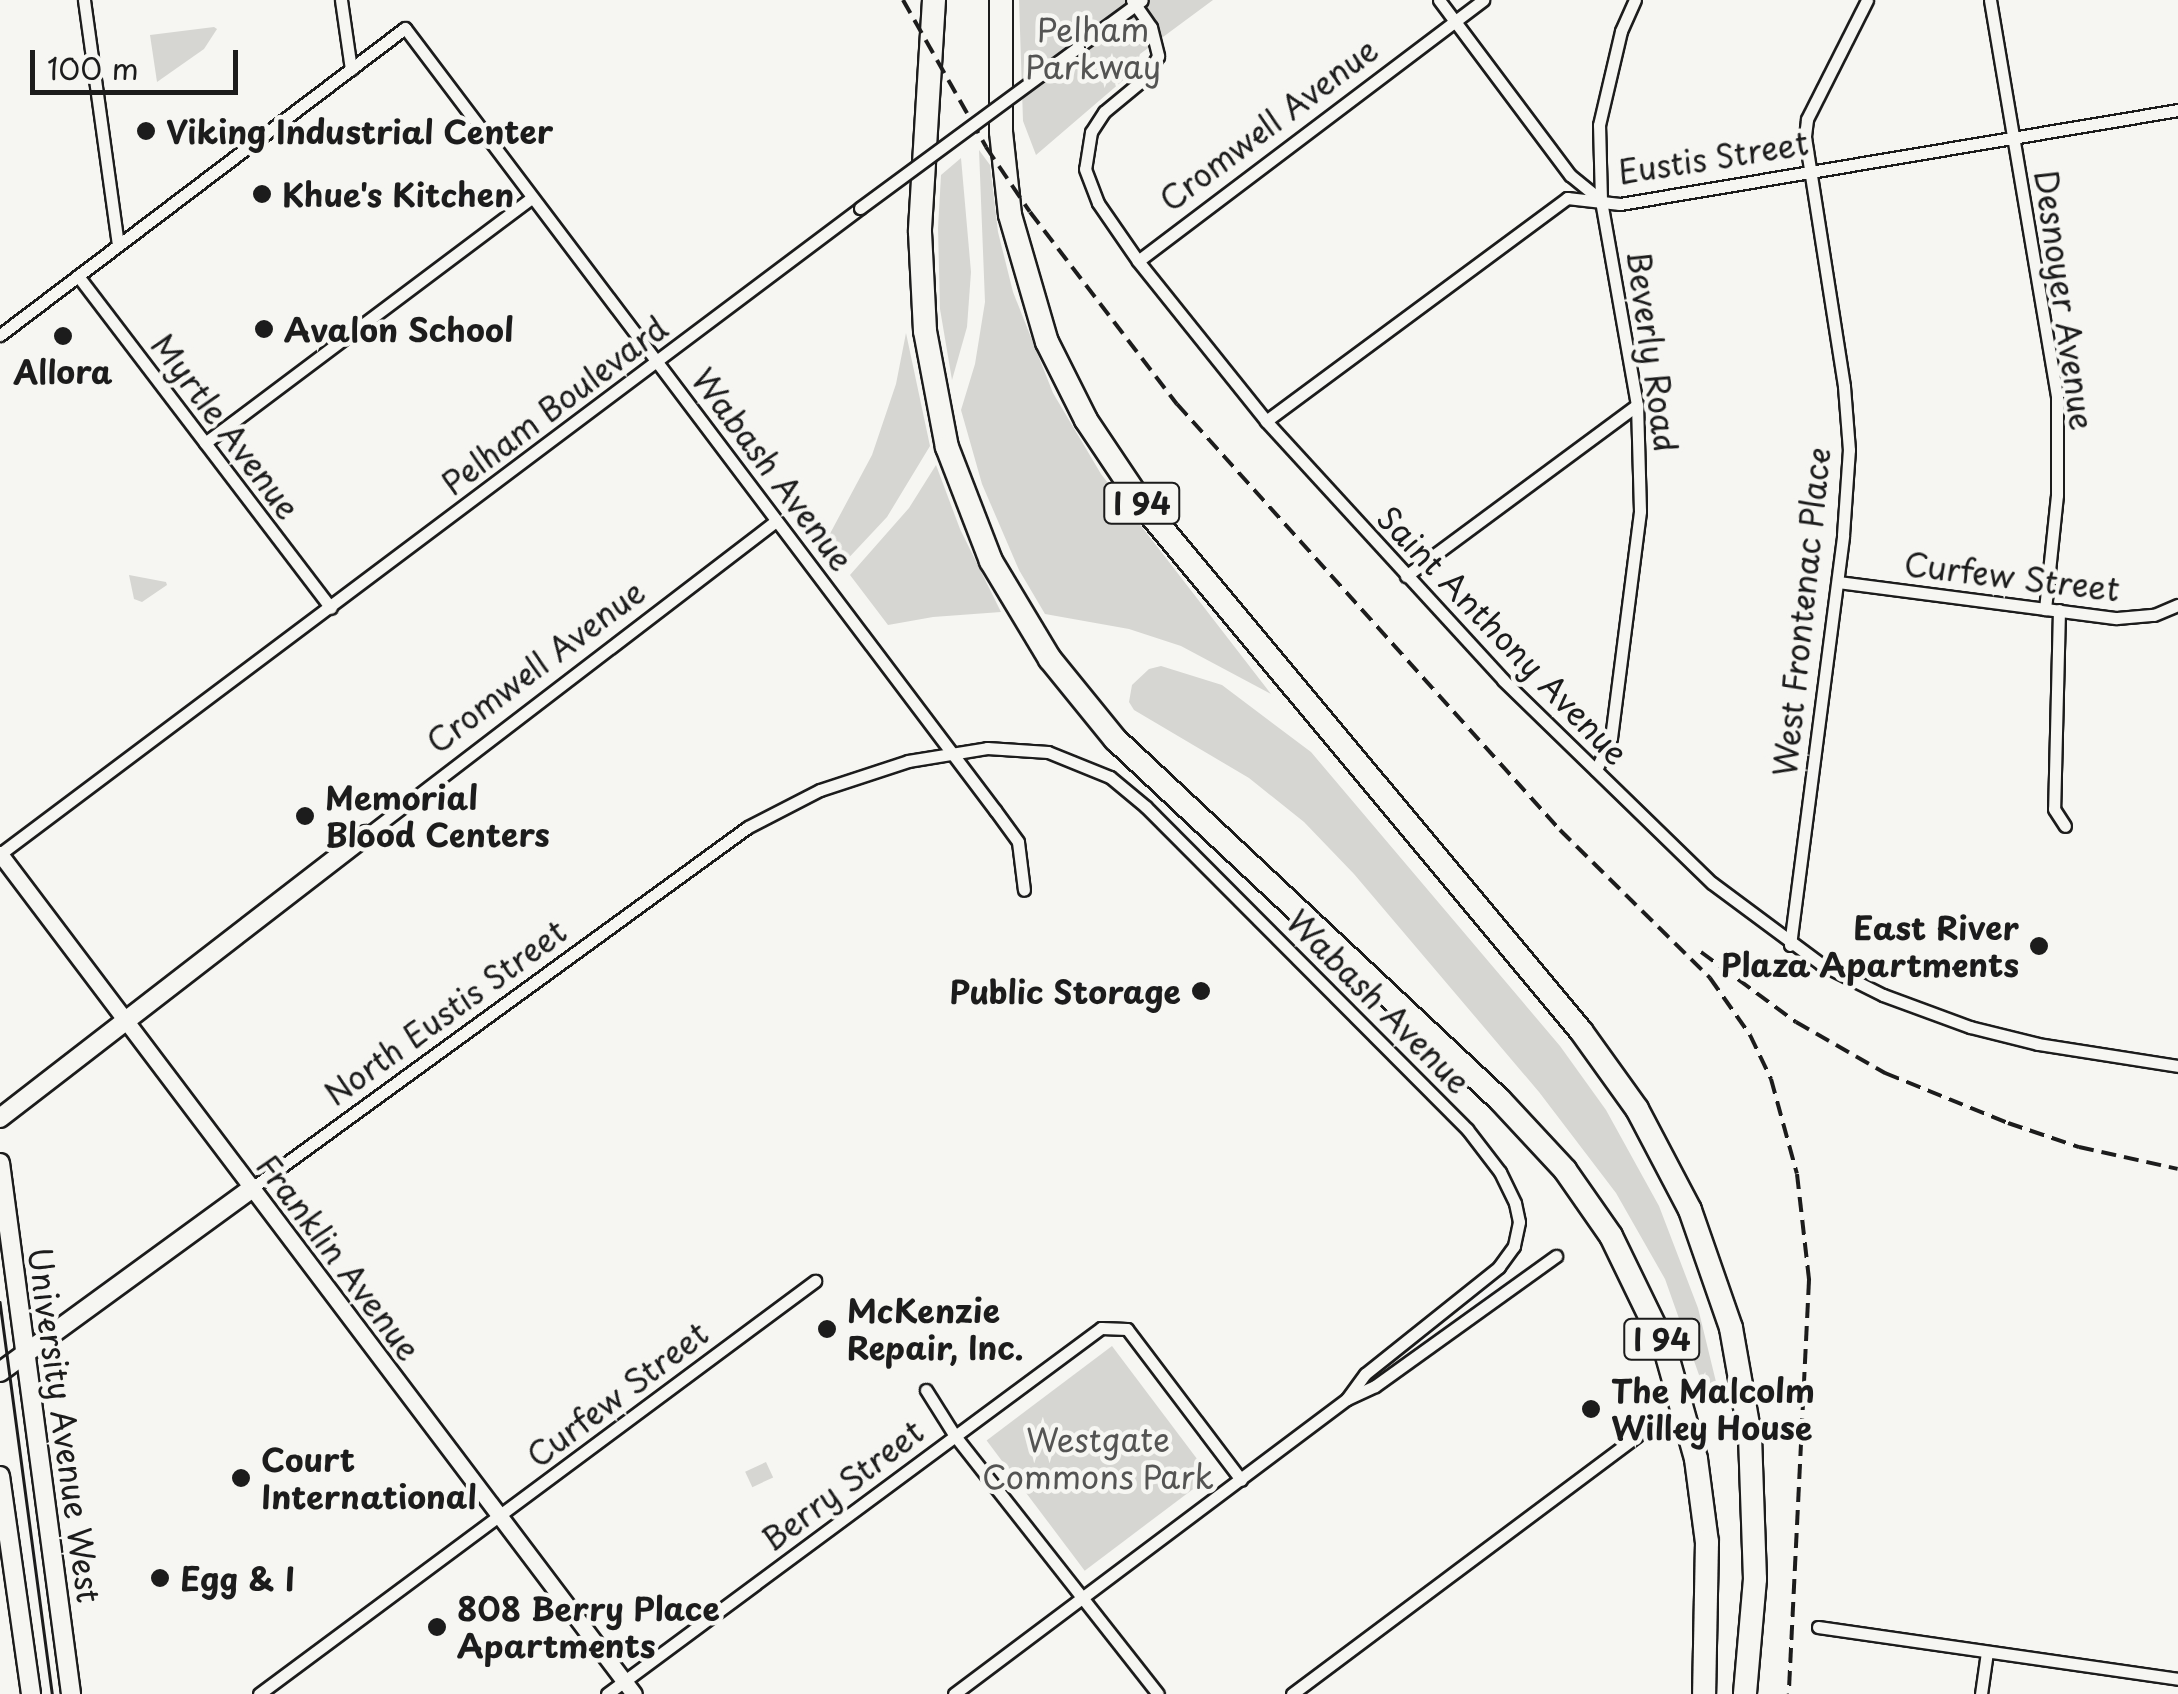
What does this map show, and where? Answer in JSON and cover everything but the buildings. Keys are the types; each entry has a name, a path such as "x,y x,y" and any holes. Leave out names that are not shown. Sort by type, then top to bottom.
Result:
{"highway":[{"name":"I 94","path":"934,0 920,232 925,332 947,447 970,514 991,560 1050,660 1151,774 1522,1122 1577,1186 1620,1250 1664,1345 1698,1470 1707,1542 1704,1694"},
{"name":"I 94","path":"1000,0 1001,132 1010,215 1042,330 1086,420 1145,508 1581,1030 1637,1110 1690,1210 1731,1328 1750,1436 1755,1580 1745,1694"}],"main road":[{"name":"Cromwell Avenue","path":"0,1118 366,835"},
{"name":"University Avenue West","path":"1,1168 71,1694"},
{"name":"North Eustis Street","path":"0,1372 252,1188"},
{"path":"0,1476 31,1694"}],"street":[{"path":"84,0 118,245"},
{"path":"0,334 351,69 341,0"},
{"path":"1439,0 1570,175 1601,200"},
{"name":"Cromwell Avenue","path":"1138,261 1483,0"},
{"name":"Beverly Road","path":"1596,770 1611,738 1635,555 1641,464 1638,405 1601,200 1599,126 1620,30 1635,0"},
{"name":"West Frontenac Place","path":"1790,945 1848,490 1846,404 1810,170 1807,119 1867,0"},
{"name":"Desnoyer Avenue","path":"1990,0 2057,395 2057,495 2045,609"},
{"name":"Pelham Boulevard","path":"0,854 1137,1"},
{"name":"Saint Anthony Avenue","path":"1137,1 1157,42 1156,62 1095,125 1085,169 1098,202 1138,261 1266,421 1406,576 1712,884 1790,945 1856,983 1970,1026 2038,1044 2178,1066"},
{"name":"Wabash Avenue","path":"351,69 405,28 1018,842 1024,890"},
{"name":"Eustis Street","path":"1266,421 1567,198 1620,204 2178,110"},
{"path":"205,443 531,198"},
{"name":"Myrtle Avenue","path":"78,276 331,608"},
{"path":"1406,576 1638,405"},
{"name":"Cromwell Avenue","path":"366,835 780,526"},
{"name":"Curfew Street","path":"1838,582 2134,618 2178,605"},
{"path":"2059,610 2054,809 2065,826"},
{"name":"Wabash Avenue","path":"950,751 1000,748 1048,752 1089,766 1128,790 1467,1129 1500,1172 1519,1222 1514,1246 1499,1267 1364,1374 1347,1400"},
{"name":"North Eustis Street","path":"252,1188 356,1116 711,851 820,790 950,751"},
{"name":"Franklin Avenue","path":"0,854 630,1688"},
{"path":"954,1694 1347,1400 1375,1386 1556,1256"},
{"name":"Curfew Street","path":"259,1694 815,1281"},
{"name":"Berry Street","path":"607,1694 630,1688 1100,1328 1126,1329 1241,1480"},
{"path":"926,1390 955,1436 1080,1600 1158,1694"},
{"path":"1292,1694 1637,1436"},
{"path":"1818,1627 2178,1679"},
{"path":"1981,1694 1987,1652"}],"green space":[{"name":"Pelham Parkway","path":"1019,0 1213,0 1140,54 1135,70 1036,155 1023,121"},
{"path":"217,29 204,49 157,82 150,35"},
{"path":"979,150 990,165 998,232 1013,292 1053,393 1101,474 1271,694 1181,646 1129,629 1045,614 1019,570 982,484 961,410 975,364 985,302"},
{"path":"961,158 971,272 967,327 952,380 940,309 938,228 941,175"},
{"path":"906,333 930,446 887,517 842,565 825,543 872,455 896,384"},
{"path":"936,465 960,529 1001,612 888,625 850,575 909,508"},
{"path":"129,575 167,585 142,602 134,599"},
{"path":"1161,666 1222,685 1311,752 1560,1046 1606,1110 1659,1206 1698,1308 1717,1386 1704,1389 1665,1279 1616,1193 1539,1092 1354,874 1304,822 1249,778 1134,710 1129,702 1132,685 1149,669"},
{"name":"Westgate Commons Park","path":"1112,1346 1210,1476 1085,1571 987,1440"},
{"path":"766,1462 773,1477 752,1487 745,1472"}],"tram line":[{"path":"0,1302 52,1694"}],"railway":[{"path":"903,0 986,147 1030,212 1177,404 1560,830 1710,978 1750,1035 1771,1079 1797,1174 1809,1280 1789,1694"},
{"path":"1701,952 1796,1022 1885,1073 2079,1147 2178,1169"}],"place":[{"name":"Viking Industrial Center","path":"146,131"},
{"name":"Khue's Kitchen","path":"262,194"},
{"name":"Avalon School","path":"264,329"},
{"name":"Allora","path":"63,336"},
{"name":"Memorial Blood Centers","path":"305,816"},
{"name":"East River Plaza Apartments","path":"2039,946"},
{"name":"Public Storage","path":"1201,991"},
{"name":"McKenzie Repair, Inc.","path":"827,1329"},
{"name":"The Malcolm Willey House","path":"1591,1409"},
{"name":"Court International","path":"241,1478"},
{"name":"Egg & I","path":"160,1578"},
{"name":"808 Berry Place Apartments","path":"437,1627"}]}
